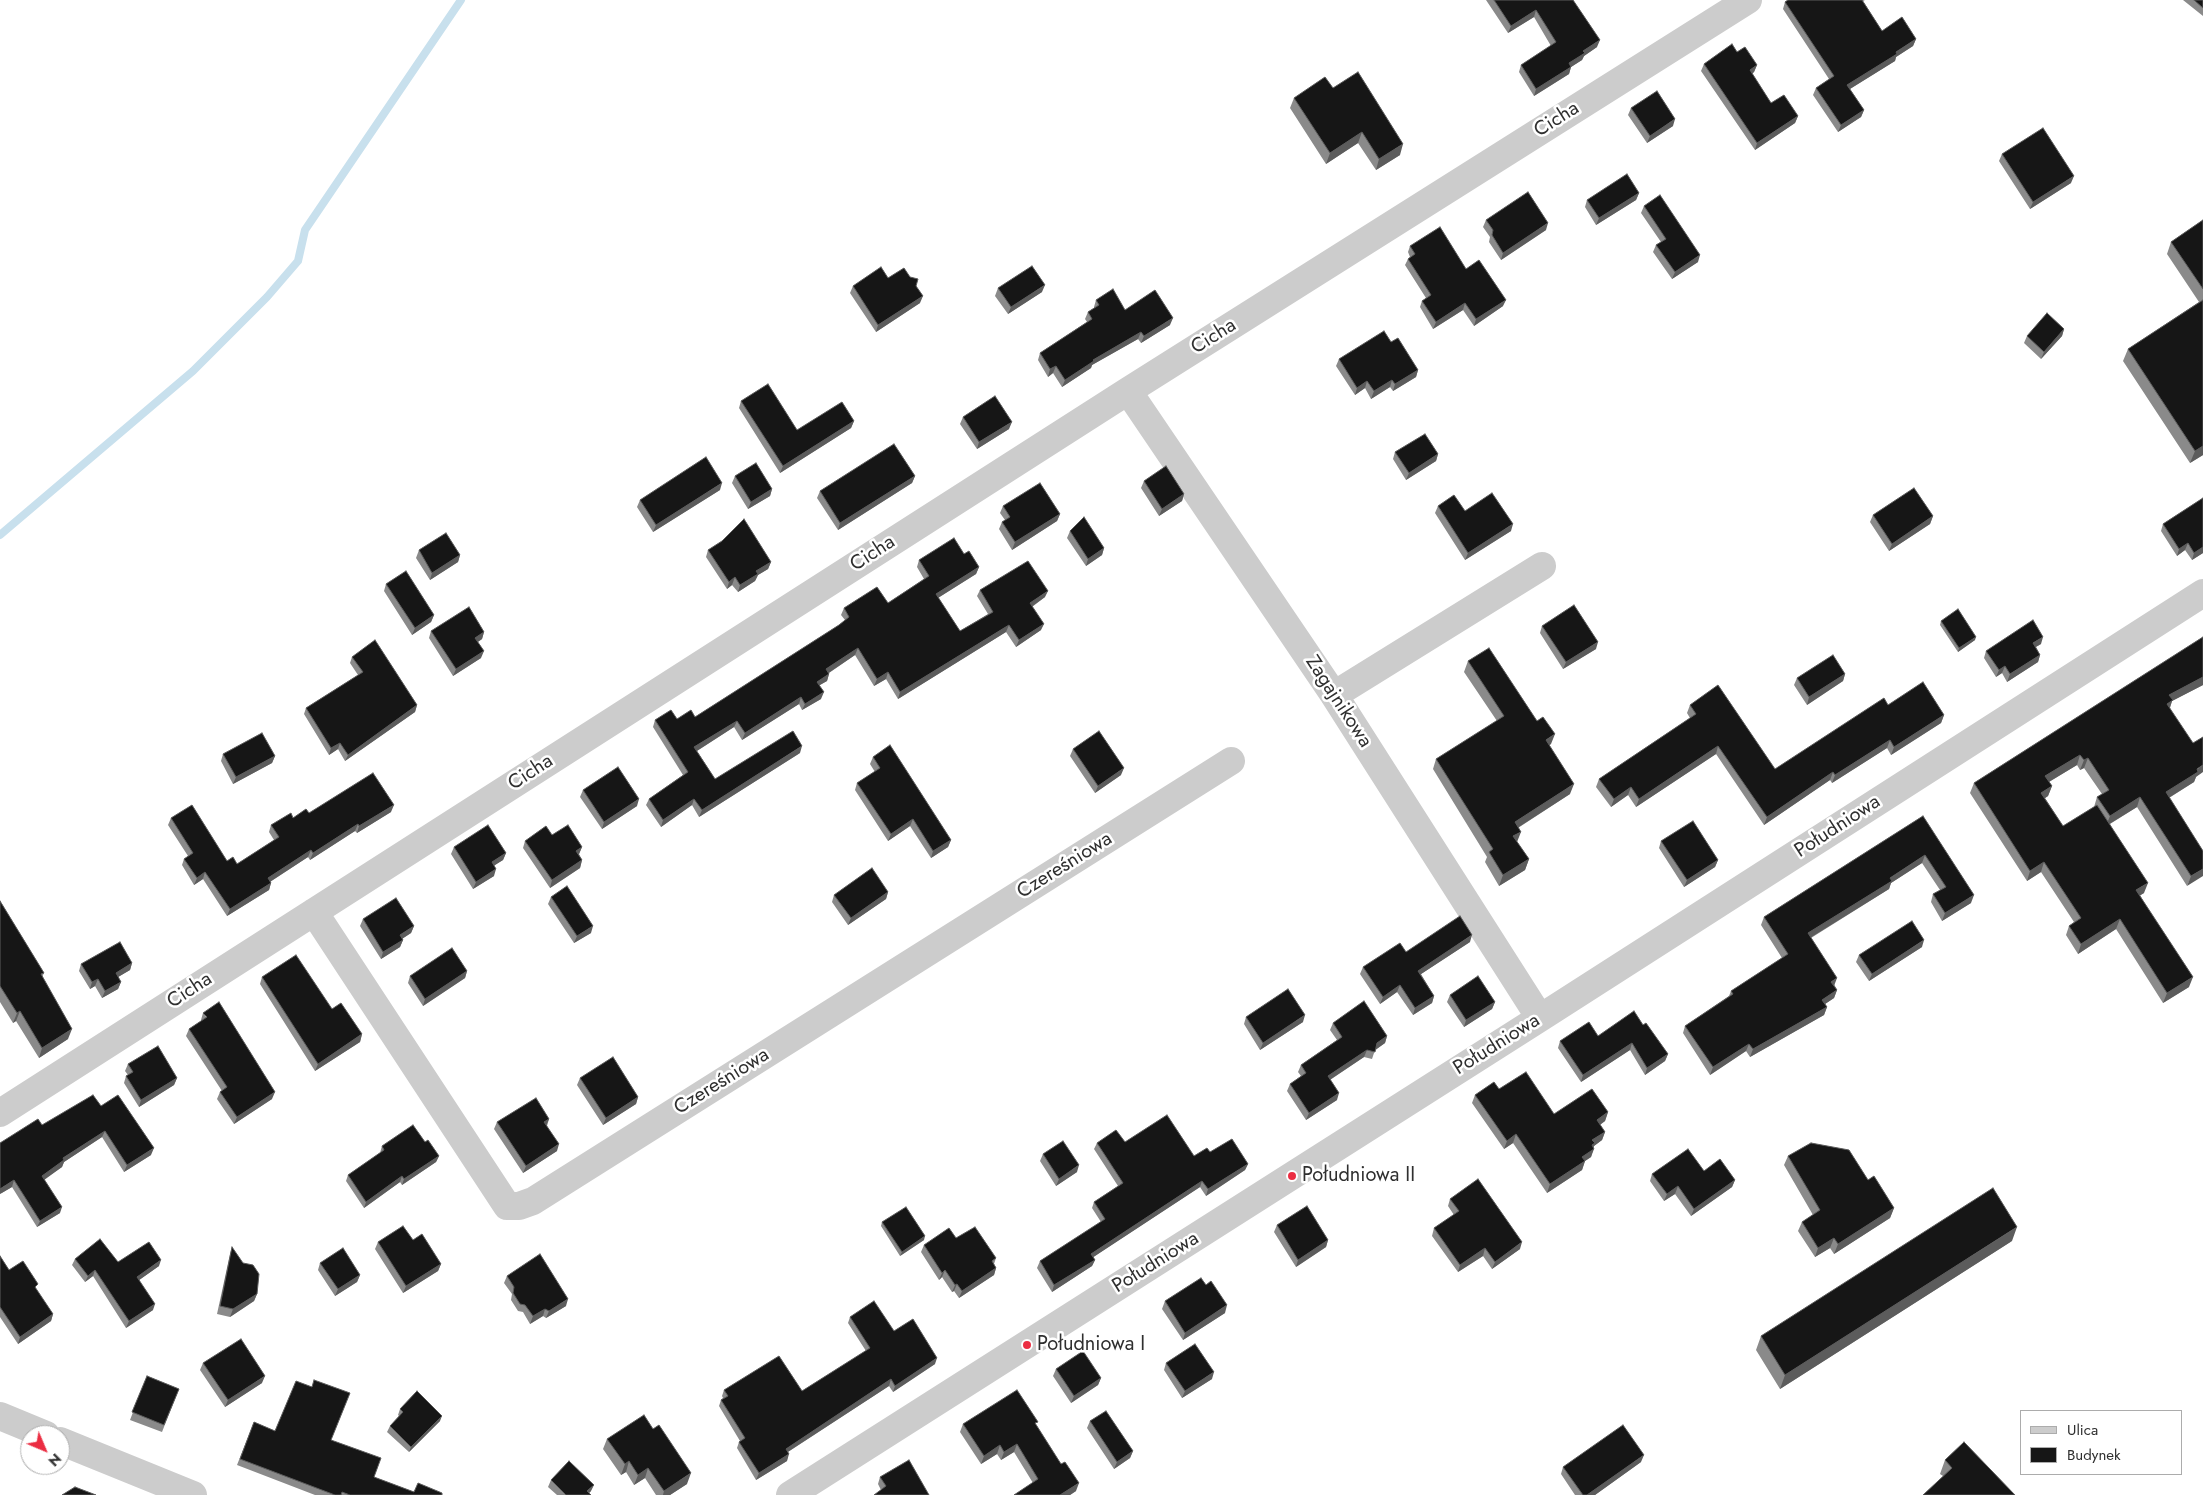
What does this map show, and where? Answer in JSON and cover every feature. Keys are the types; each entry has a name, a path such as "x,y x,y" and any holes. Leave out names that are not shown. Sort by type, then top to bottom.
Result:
{"street":[{"name":"Cicha","path":"0,1113 1128,390 1748,0"},
{"name":"Zagajnikowa","path":"1128,390 1334,695 1540,1018"},
{"path":"1334,695 1542,566"},
{"name":"Południowa","path":"790,1495 2203,593"},
{"name":"Czereśniowa","path":"314,912 507,1206 519,1206 541,1196 1231,761"},
{"path":"0,1416 22,1425"},
{"path":"70,1445 193,1495"}],"building":[{"path":"1494,0 1573,0 1600,40 1583,51 1585,53 1569,63 1571,67 1536,89 1521,65 1556,42 1536,10 1511,26"},
{"path":"1788,0 1862,0 1882,31 1902,17 1916,39 1896,52 1897,54 1847,85 1864,110 1841,125 1816,88 1834,76 1785,2"},
{"path":"2194,0 2203,0 2203,8"},
{"path":"1732,44 1737,52 1745,47 1757,65 1750,70 1771,103 1784,95 1798,116 1757,143 1704,64"},
{"path":"1358,72 1403,144 1379,159 1362,132 1330,153 1294,98 1325,77 1333,88"},
{"path":"1657,91 1675,119 1650,136 1631,108"},
{"path":"2043,128 2074,176 2033,202 2002,154"},
{"path":"1627,174 1639,193 1599,218 1587,200"},
{"path":"1528,192 1548,223 1503,253 1492,235 1493,230 1486,220"},
{"path":"1660,195 1700,255 1675,272 1656,245 1666,239 1644,206"},
{"path":"2203,220 2203,289 2171,242"},
{"path":"1440,227 1466,269 1479,260 1506,300 1476,319 1465,303 1436,322 1422,301 1431,295 1408,259 1415,254 1410,246"},
{"path":"1032,266 1045,285 1011,307 998,288"},
{"path":"881,267 888,278 904,268 910,277 918,279 916,286 923,296 878,325 853,286"},
{"path":"1113,289 1125,310 1155,290 1173,318 1144,336 1141,332 1093,360 1065,380 1056,366 1050,369 1040,353 1092,319 1088,312 1099,305 1096,300"},
{"path":"2203,300 2203,446 2195,451 2128,349"},
{"path":"2047,313 2064,329 2044,352 2027,336"},
{"path":"1384,331 1391,342 1398,338 1418,370 1395,384 1392,380 1374,391 1367,381 1357,388 1339,359"},
{"path":"768,384 797,430 842,402 854,421 783,466 741,401"},
{"path":"995,396 1012,422 979,442 963,417"},
{"path":"1425,434 1438,454 1409,473 1395,452"},
{"path":"894,444 915,476 840,523 820,491"},
{"path":"706,457 722,483 656,525 640,500"},
{"path":"756,463 772,489 751,502 735,476"},
{"path":"1166,466 1184,494 1162,509 1144,481"},
{"path":"1040,483 1060,514 1015,542 1002,522 1010,517 1003,506"},
{"path":"1914,488 1933,516 1892,544 1873,515"},
{"path":"1492,493 1513,524 1468,553 1438,506 1454,495 1465,511"},
{"path":"2203,498 2203,547 2194,553 2188,543 2179,549 2163,524"},
{"path":"1084,517 1104,548 1088,559 1070,531"},
{"path":"744,519 771,562 756,571 758,574 740,585 735,577 729,582 708,550 722,541"},
{"path":"446,533 460,555 432,573 419,550"},
{"path":"954,538 964,554 969,551 979,567 936,594 960,631 993,612 980,590 1028,561 1048,591 1030,603 1044,624 1019,640 1009,625 900,692 888,672 877,679 858,648 826,669 829,674 817,682 824,692 805,704 801,697 745,733 737,721 694,747 715,779 793,731 802,746 702,810 694,799 663,820 649,799 688,772 655,720 671,710 677,719 691,710 695,717 839,625 849,617 844,608 877,587 888,603 929,576 919,560"},
{"path":"406,571 434,615 415,628 386,584"},
{"path":"1574,605 1598,642 1566,662 1542,626"},
{"path":"469,607 484,632 475,638 484,651 456,669 431,631"},
{"path":"1958,609 1976,637 1959,648 1941,621"},
{"path":"2033,620 2043,637 2033,643 2040,655 2010,674 2005,666 1999,670 1986,651"},
{"path":"2203,637 2203,677 2169,695 2173,700 2167,704 2193,743 2203,737 2203,765 2197,769 2198,772 2166,792 2203,851 2203,869 2191,876 2140,797 2110,816 2097,797 2109,790 2088,758 2084,760 2080,755 2045,776 2052,786 2041,793 2063,826 2097,805 2148,883 2136,890 2193,977 2167,993 2120,919 2081,944 2069,926 2081,918 2044,862 2030,871 1974,783"},
{"path":"375,640 417,705 348,755 340,743 331,748 306,708 363,672 352,657"},
{"path":"1489,648 1537,721 1543,717 1555,734 1546,740 1574,784 1515,822 1521,832 1513,836 1529,859 1503,875 1489,852 1493,849 1436,759 1504,716 1468,661"},
{"path":"1833,655 1845,674 1809,697 1797,678"},
{"path":"1923,682 1944,715 1894,747 1890,740 1835,775 1833,772 1767,817 1718,746 1639,799 1631,787 1614,799 1599,779 1696,714 1690,705 1718,685 1775,769 1884,698 1888,705"},
{"path":"1099,731 1124,768 1098,786 1073,749"},
{"path":"262,733 275,756 236,777 223,754"},
{"path":"890,745 951,840 933,851 913,819 891,834 857,783 880,768 873,757"},
{"path":"618,767 639,799 604,822 583,790"},
{"path":"373,773 394,805 359,826 358,824 313,853 311,850 268,878 271,883 230,909 205,872 197,878 184,859 193,853 171,818 192,805 227,861 233,857 237,864 279,837 271,825 291,813 293,818 306,809 309,813"},
{"path":"1923,816 1974,895 1945,913 1933,894 1946,887 1925,855 1890,878 1892,881 1808,933 1837,978 1831,982 1837,990 1822,1000 1827,1007 1753,1049 1749,1044 1713,1067 1685,1026 1733,994 1731,991 1788,954 1764,917"},
{"path":"1693,821 1718,860 1687,880 1661,841"},
{"path":"488,825 506,853 492,862 496,869 476,882 454,847"},
{"path":"568,825 582,847 576,851 582,860 552,880 525,841 546,826 552,835"},
{"path":"872,868 888,892 851,918 834,895"},
{"path":"567,886 593,926 577,936 551,897"},
{"path":"396,898 414,926 400,935 403,940 383,952 363,919"},
{"path":"0,901 44,973 41,974 72,1029 42,1048 20,1011 17,1013 0,986"},
{"path":"1460,916 1472,935 1418,971 1434,996 1415,1008 1400,985 1383,997 1363,967 1400,943 1406,952"},
{"path":"1912,921 1924,940 1872,974 1859,955"},
{"path":"120,942 132,963 116,973 121,982 105,991 98,979 92,982 81,964"},
{"path":"452,948 467,971 425,999 410,976"},
{"path":"296,955 332,1009 341,1003 362,1034 318,1064 262,977"},
{"path":"1478,976 1495,1002 1466,1020 1450,995"},
{"path":"1288,989 1305,1015 1263,1043 1246,1017"},
{"path":"1364,1001 1387,1036 1377,1043 1375,1052 1367,1050 1328,1076 1339,1093 1309,1113 1290,1084 1306,1073 1301,1065 1342,1037 1333,1023"},
{"path":"219,1002 275,1092 237,1117 220,1092 227,1087 189,1029 207,1017 203,1013"},
{"path":"1634,1011 1643,1025 1646,1023 1668,1054 1647,1068 1632,1043 1583,1075 1560,1041 1589,1022 1598,1036"},
{"path":"158,1046 177,1078 141,1100 126,1076 133,1072 128,1064"},
{"path":"613,1057 638,1097 606,1118 580,1078"},
{"path":"1526,1072 1554,1114 1592,1089 1608,1112 1597,1120 1605,1132 1592,1140 1595,1143 1592,1145 1594,1149 1582,1157 1585,1161 1550,1184 1516,1134 1507,1141 1475,1095 1494,1082 1499,1089"},
{"path":"93,1095 101,1106 118,1095 154,1148 127,1165 105,1131 63,1158 64,1160 42,1176 62,1207 40,1221 14,1180 0,1189 0,1143 38,1119 42,1125"},
{"path":"536,1098 549,1119 544,1122 559,1144 526,1166 497,1122"},
{"path":"1167,1115 1194,1156 1207,1148 1210,1152 1232,1139 1248,1164 1208,1189 1202,1181 1091,1254 1095,1260 1054,1285 1040,1261 1105,1219 1094,1202 1123,1183 1097,1143 1116,1130 1125,1142"},
{"path":"413,1125 425,1142 428,1140 439,1156 404,1179 402,1176 366,1202 348,1175 384,1150 382,1146"},
{"path":"1063,1141 1079,1165 1059,1179 1043,1154"},
{"path":"1811,1143 1849,1150 1868,1180 1874,1176 1894,1208 1838,1244 1834,1238 1818,1248 1802,1222 1820,1210 1788,1156"},
{"path":"1688,1149 1704,1171 1720,1159 1735,1180 1694,1209 1678,1186 1667,1194 1652,1174"},
{"path":"1478,1179 1522,1242 1495,1262 1485,1248 1460,1265 1434,1228 1459,1211 1450,1199"},
{"path":"1993,1188 2017,1227 1785,1375 1761,1336"},
{"path":"1307,1206 1328,1240 1298,1260 1277,1225"},
{"path":"906,1207 925,1236 902,1252 882,1222"},
{"path":"403,1226 413,1240 422,1234 441,1264 406,1286 378,1242"},
{"path":"975,1227 996,1258 992,1261 996,1268 962,1291 957,1284 955,1285 945,1270 942,1273 924,1245 949,1228 956,1238"},
{"path":"100,1239 118,1262 149,1242 161,1260 137,1277 155,1304 129,1321 95,1270 88,1276 75,1259"},
{"path":"232,1247 243,1263 253,1265 259,1274 257,1294 233,1309 220,1306"},
{"path":"343,1248 360,1275 338,1289 320,1263"},
{"path":"540,1254 568,1299 549,1311 545,1309 533,1316 525,1305 520,1304 513,1293 514,1287 507,1276"},
{"path":"0,1256 9,1270 23,1261 38,1284 35,1287 53,1314 20,1337 0,1307"},
{"path":"1201,1278 1206,1285 1211,1281 1227,1305 1185,1333 1165,1301"},
{"path":"874,1301 894,1331 913,1319 937,1358 895,1386 891,1379 786,1449 789,1454 759,1473 739,1442 745,1438 721,1400 728,1396 724,1390 779,1356 802,1391 870,1348 850,1317"},
{"path":"241,1339 265,1376 228,1400 203,1363"},
{"path":"1195,1344 1214,1372 1185,1391 1166,1363"},
{"path":"1083,1351 1101,1378 1074,1396 1056,1369"},
{"path":"147,1376 179,1389 164,1425 132,1412"},
{"path":"314,1380 350,1393 331,1440 381,1458 374,1477 414,1492 418,1483 442,1493 442,1495 350,1495 342,1492 341,1495 335,1495 240,1459 254,1422 275,1431 296,1381 312,1387"},
{"path":"1017,1390 1038,1422 1035,1423 1061,1464 1065,1462 1079,1483 1060,1495 1014,1495 1038,1479 1017,1444 1004,1452 1000,1445 984,1456 963,1424"},
{"path":"417,1391 442,1416 411,1447 390,1426 403,1412 400,1409"},
{"path":"1106,1411 1133,1451 1117,1462 1090,1421"},
{"path":"644,1415 653,1429 659,1425 691,1473 664,1491 648,1468 638,1475 629,1461 625,1464 607,1439"},
{"path":"1623,1425 1644,1455 1587,1495 1583,1495 1563,1467"},
{"path":"1964,1442 2015,1495 1923,1495 1952,1468 1945,1460"},
{"path":"909,1460 929,1495 874,1495 886,1486 880,1477"},
{"path":"569,1461 594,1485 587,1491 591,1495 566,1495 551,1480"},
{"path":"75,1487 96,1495 62,1495"}],"waterway":[{"path":"0,535 193,371 267,297 298,261 305,230 461,0"}],"place":[{"name":"Południowa II","path":"1292,1176"},
{"name":"Południowa I","path":"1027,1345"}]}
